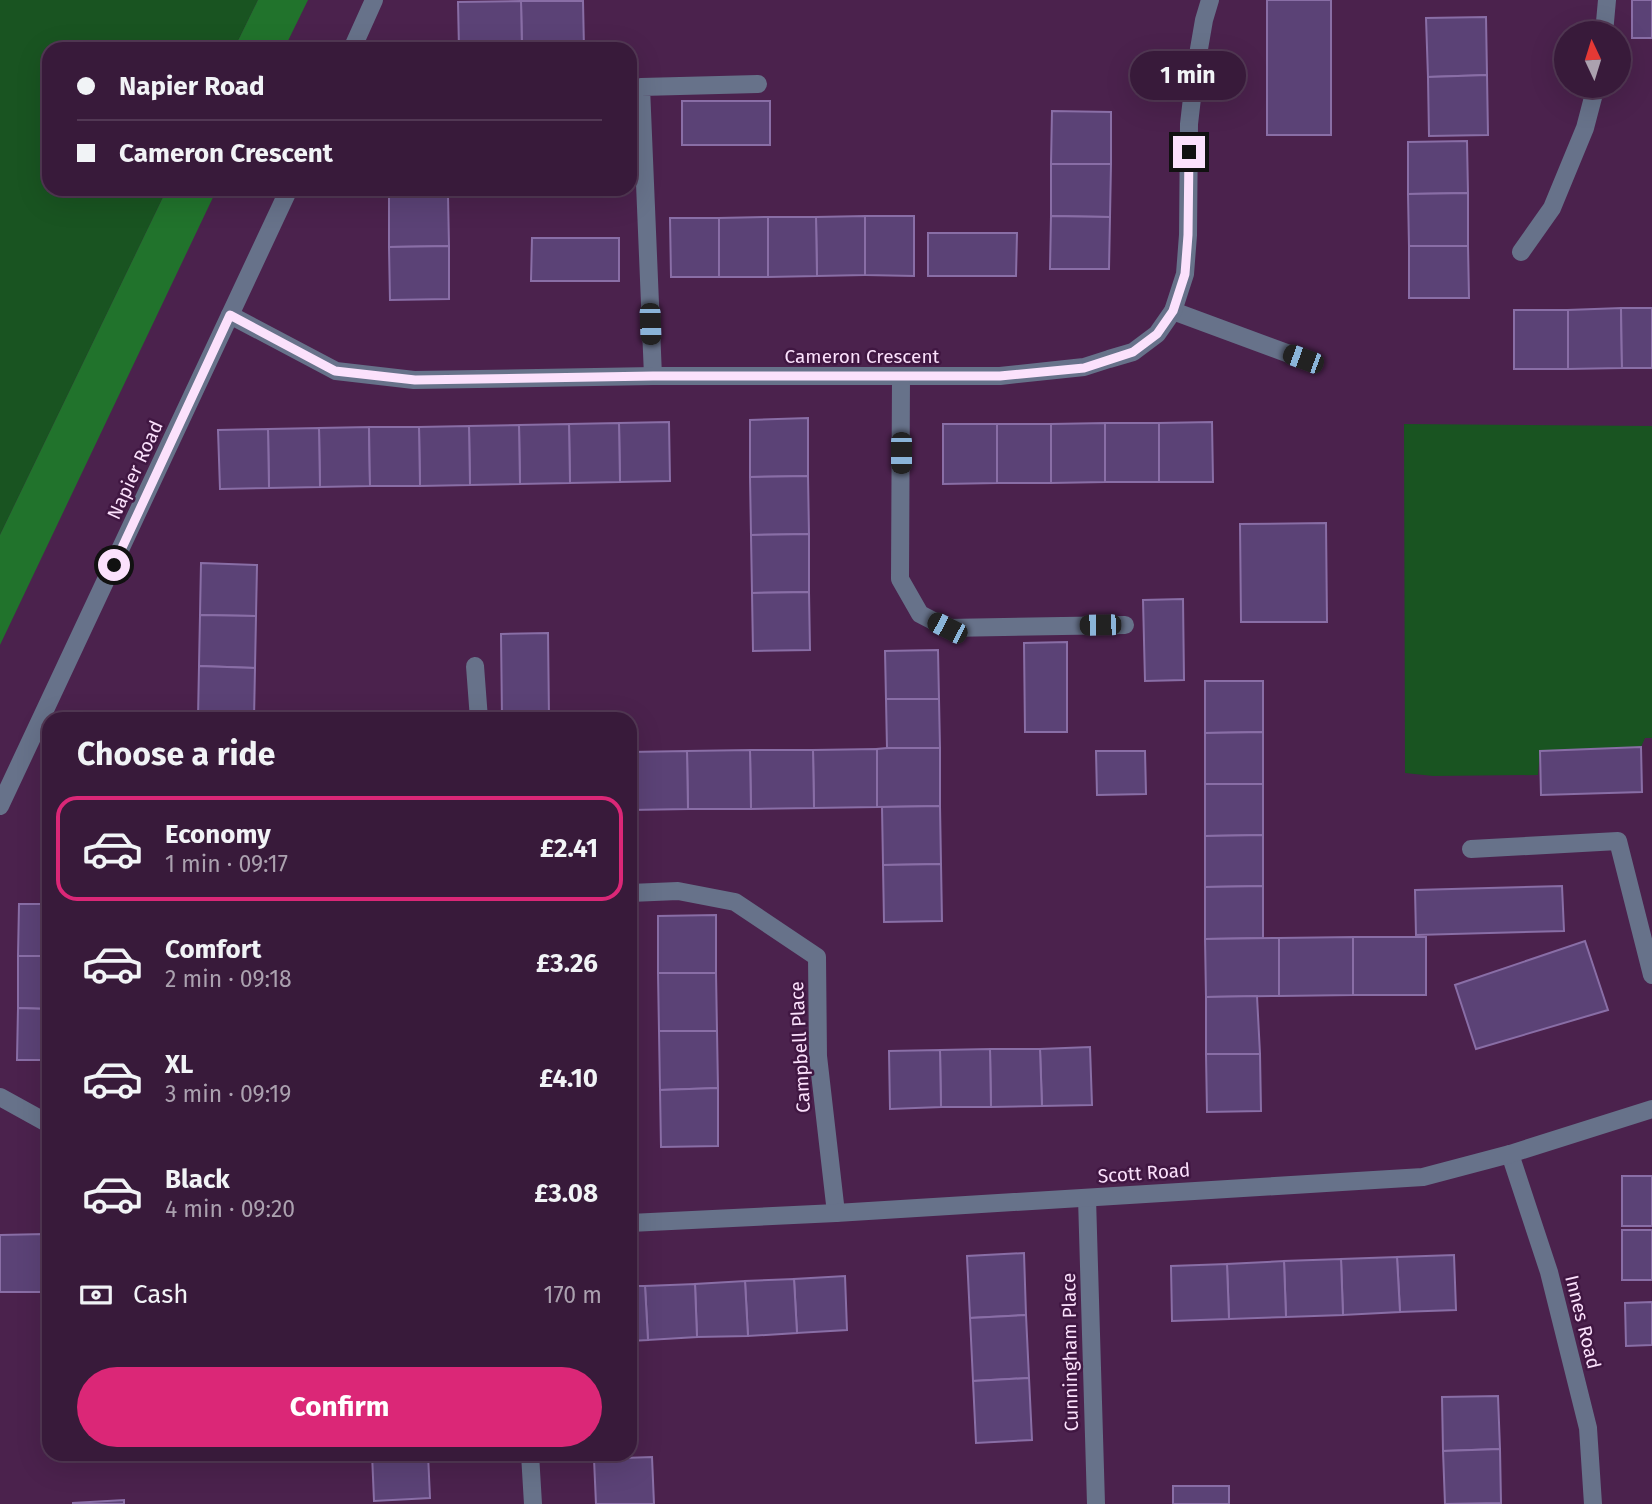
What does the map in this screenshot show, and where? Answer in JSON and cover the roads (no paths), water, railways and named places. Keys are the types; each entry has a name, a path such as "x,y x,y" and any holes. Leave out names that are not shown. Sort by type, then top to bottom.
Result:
{"street":[{"path":"355,42 374,0"},
{"name":"Cameron Crescent","path":"230,315 335,371 415,380 653,376 901,378 1000,376 1084,368 1133,352 1157,334 1173,311 1185,274 1189,124 1195,72 1210,0"},
{"path":"1605,21 1607,0"},
{"path":"653,376 641,87 758,83"},
{"path":"1521,252 1552,208 1585,128 1593,98"},
{"name":"Napier Road","path":"44,712 286,196"},
{"path":"1173,311 1303,359"},
{"path":"901,378 900,579 920,614 947,628 1125,625"},
{"path":"475,666 478,712"},
{"name":"Napier Road","path":"0,806 42,716"},
{"path":"1471,849 1618,841 1652,975"},
{"name":"Campbell Place","path":"637,893 678,891 735,902 817,957 818,1056 836,1213"},
{"path":"0,1097 42,1120"},
{"name":"Scott Road","path":"637,1223 1423,1177 1510,1154 1652,1109"},
{"name":"Innes Road","path":"1510,1154 1549,1272 1588,1428 1593,1504"},
{"name":"Cunningham Place","path":"1087,1198 1096,1504"},
{"path":"530,1461 533,1504"}]}
